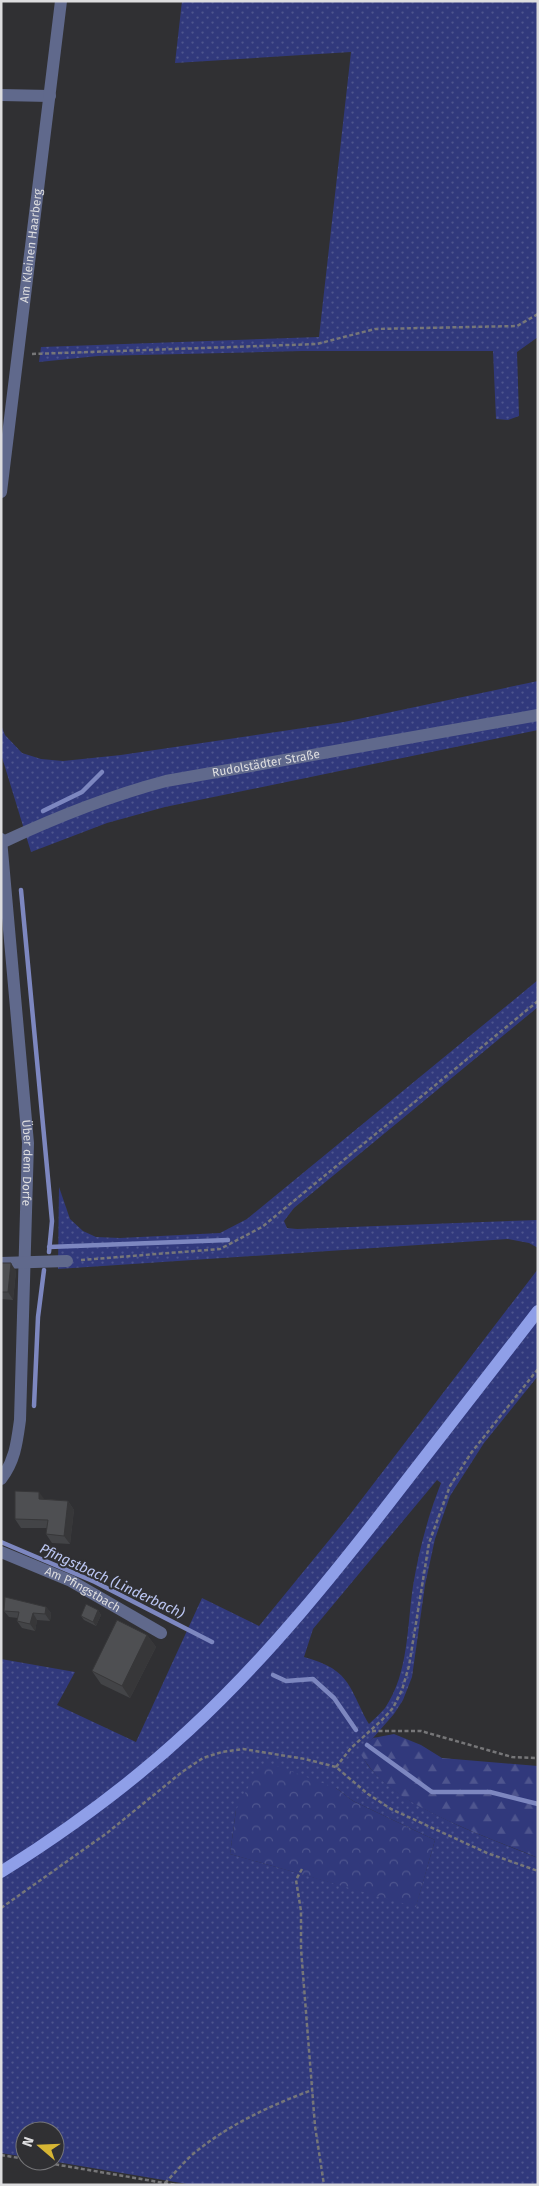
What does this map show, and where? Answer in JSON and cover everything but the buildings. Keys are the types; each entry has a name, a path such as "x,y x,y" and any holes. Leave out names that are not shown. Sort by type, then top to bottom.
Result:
{"main road":[{"path":"1,1872 40,1848 148,1766 189,1730 260,1659 341,1566 538,1311"}],"street":[{"name":"Am Kleinen Haarberg","path":"2,486 61,1"},
{"path":"1,95 50,96"},
{"name":"Rudolstädter Straße","path":"2,841 83,808 135,789 166,781 538,715"},
{"name":"Über dem Dorfe","path":"1,1479 12,1462 17,1444 26,1263 28,1143 2,841"},
{"path":"1,1264 67,1261"},
{"name":"Am Pfingstbach","path":"1,1552 71,1581 161,1633"}],"path":[{"path":"18,355 316,344 375,329 517,326 538,314"},
{"path":"67,1261 220,1250 262,1227 538,1001"},
{"path":"336,1767 351,1748 370,1732 393,1708 402,1690 409,1666 429,1543 450,1486 470,1453 538,1369"},
{"path":"370,1732 422,1731 512,1757 538,1758"},
{"path":"1,1908 100,1838 182,1772 203,1758 222,1752 242,1749 305,1759 336,1767 368,1794 391,1810 487,1853 538,1871"},
{"path":"302,1869 296,1880 301,1911 301,1949 312,2090 324,2185"},
{"path":"165,2183 197,2150 237,2124 275,2104 312,2090"},
{"path":"1,2155 15,2157"},
{"path":"65,2166 176,2185"}],"green space":[{"path":"182,1 538,1 538,337 517,352 519,416 508,420 496,419 493,351 302,351 98,356 39,362 41,347 319,337 351,52 175,63"},
{"path":"538,681 538,730 165,807 107,823 31,852 1,754 1,725 5,735 22,753 41,759 63,761 121,755 344,722"},
{"path":"538,980 538,1007 294,1208 284,1221 287,1228 297,1229 538,1220 538,1248 529,1243 508,1239 58,1269 59,1187 70,1219 83,1231 96,1237 120,1238 220,1233 247,1219"},
{"path":"538,1269 538,1376 484,1443 450,1496 435,1539 425,1585 412,1677 403,1700 394,1714 373,1738 359,1750 371,1769 404,1797 473,1832 538,1858 538,2185 193,2185 65,2163 65,2121 15,2121 15,2155 1,2153 1,1659 75,1672 57,1705 136,1742 202,1598 259,1626 348,1517","holes":["437,1480 441,1483 418,1559 406,1648 399,1680 385,1708 369,1724 352,1690 340,1674 319,1662 304,1657 313,1629","336,1788 353,1801 435,1840 416,1906 230,1854 236,1810"]},
{"path":"394,1734 421,1745 442,1758 538,1766 538,1858 449,1821 404,1797 385,1783 371,1769 358,1750 373,1738"},
{"path":"266,1762 336,1788 353,1801 435,1840 416,1907 230,1854 236,1810 250,1784"}],"waterway":[{"path":"43,811 82,792 102,772"},
{"path":"21,890 52,1221 49,1252"},
{"path":"49,1247 228,1240"},
{"path":"34,1406 38,1317 44,1270"},
{"name":"Pfingstbach (Linderbach)","path":"1,1542 95,1582 212,1642"},
{"name":"Pfingstbach (Linderbach)","path":"273,1675 286,1681 313,1679 334,1698 356,1730"},
{"name":"Pfingstbach (Linderbach)","path":"367,1745 432,1792 490,1792 538,1804"}]}
